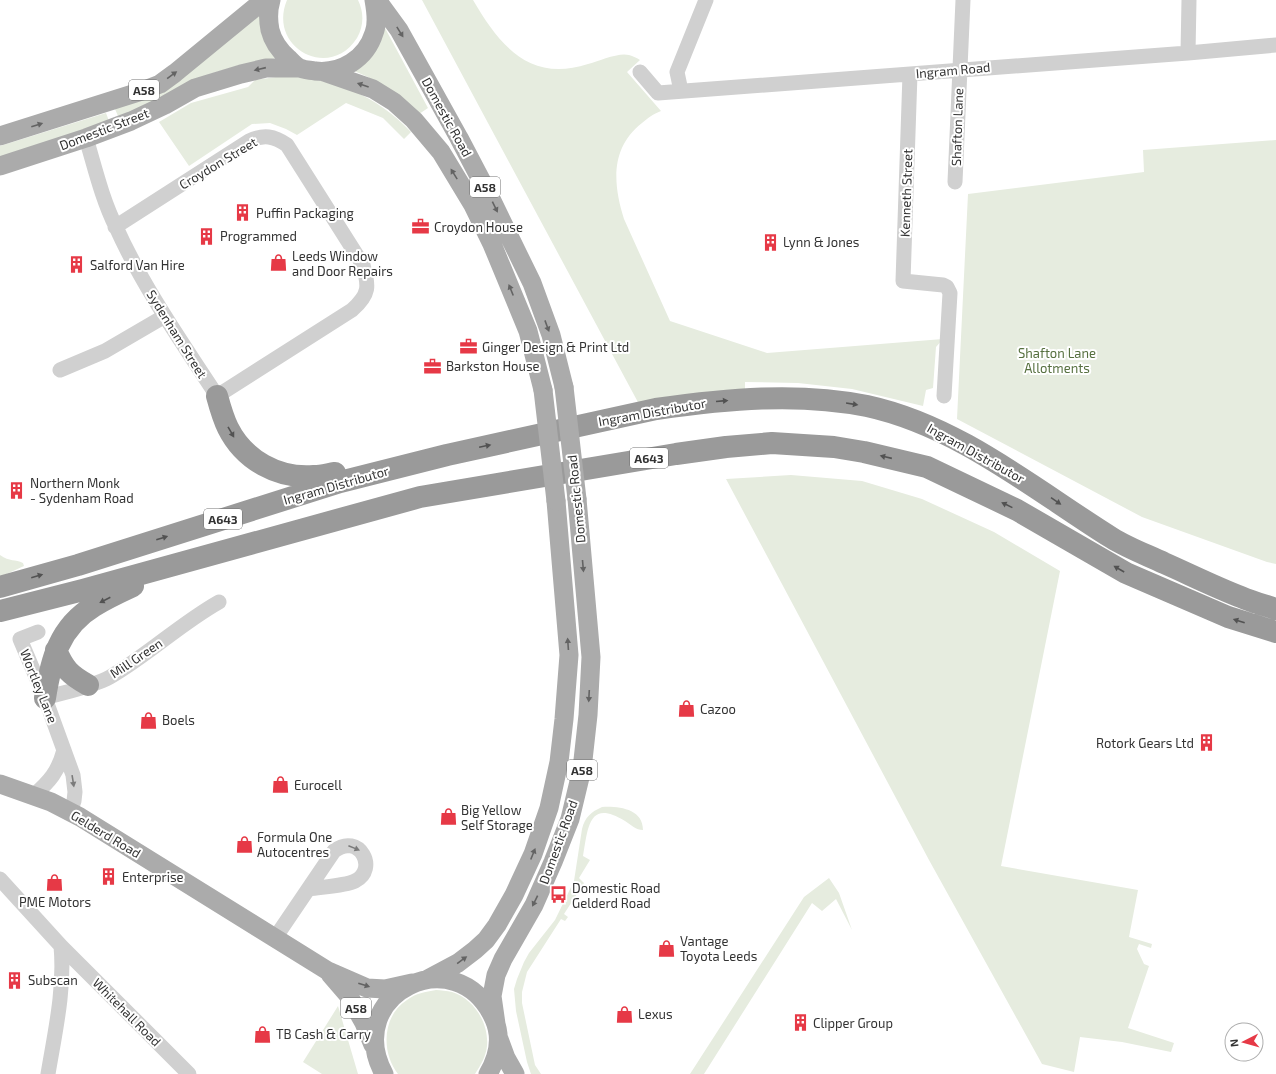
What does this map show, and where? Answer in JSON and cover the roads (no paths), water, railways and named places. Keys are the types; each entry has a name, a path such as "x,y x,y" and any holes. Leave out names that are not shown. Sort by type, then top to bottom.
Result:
{"highway":[{"path":"217,396 228,428 240,446 253,459 267,468 283,473 297,476 314,476 447,455"},
{"name":"Ingram Distributor","path":"0,587 78,565 340,482 447,455 656,409 690,404 764,397 812,399 868,406 932,427 1006,468 1114,540 1240,597 1276,609"},
{"name":"A643","path":"0,611 83,590 420,497 641,460 726,447 772,443 834,447 864,452 927,467 1017,510 1126,573 1228,617 1276,632"},
{"path":"46,698 56,650 66,633 77,619 94,606 177,564"},
{"path":"56,650 62,664 79,680 88,685"}],"main road":[{"name":"Domestic Street","path":"0,136 160,84 264,0"},
{"path":"272,0 269,6 268,21 272,37 279,51 299,68"},
{"path":"324,72 342,69 356,60 368,48 374,33 377,17 374,0"},
{"name":"Domestic Road","path":"377,0 399,30 459,138 532,283 551,336 564,387 577,499 591,657 588,715 582,769 570,819 534,905 503,959 496,975 492,996 497,1030"},
{"name":"Domestic Street","path":"0,166 86,138 131,121 165,105 195,88 241,74 266,68 299,68 324,72"},
{"name":"Domestic Road","path":"324,72 373,89 394,102 414,120 441,152 473,205 492,244 528,331 543,390 556,501 569,655 559,762 548,808 533,854 514,895 497,925 486,940 458,963 420,981"},
{"name":"Gelderd Road","path":"0,784 51,802 70,812 328,971 367,988 384,989 420,981"},
{"name":"Gelderd Road","path":"328,971 349,996 364,1023 379,1066"},
{"path":"379,1066 374,1035 378,1019 386,1004 398,992 420,981 444,979 460,983 476,993 488,1007 506,1058 515,1074"},
{"name":"A58","path":"488,1074 493,1065 498,1048 497,1030"}],"street":[{"path":"682,91 677,72 706,0"},
{"name":"Shafton Lane","path":"955,182 963,0"},
{"path":"1188,53 1189,0"},
{"name":"Ingram Road","path":"640,72 658,93 1276,45"},
{"name":"Kenneth Street","path":"910,74 903,281 943,284 948,287 950,293 944,396"},
{"name":"Croydon Street","path":"115,227 249,141 256,137 268,136 278,138 287,145 363,265 367,281 366,293 360,304 217,396"},
{"name":"Sydenham Street","path":"86,138 103,198 115,227 138,271 165,316 217,396"},
{"path":"60,370 104,351 165,316"},
{"name":"Mill Green","path":"46,698 109,677 147,653 192,619 219,602"},
{"name":"Wortley Lane","path":"38,632 20,639 46,698 73,775 75,792 74,801 70,812"},
{"path":"33,796 54,776 60,765 64,750"},
{"name":"Whitehall Road","path":"0,879 61,946 189,1074"},
{"path":"275,938 309,889"},
{"path":"48,1074 62,986 63,964 61,946"}],"place":[{"name":"Puffin Packaging","path":"243,213"},
{"name":"Croydon House","path":"421,227"},
{"name":"Programmed","path":"207,236"},
{"name":"Lynn & Jones","path":"770,242"},
{"name":"Leeds Window and Door Repairs","path":"279,263"},
{"name":"Salford Van Hire","path":"77,265"},
{"name":"Ginger Design & Print Ltd","path":"469,347"},
{"name":"Barkston House","path":"433,366"},
{"name":"Northern Monk - Sydenham Road","path":"17,490"},
{"name":"Cazoo","path":"687,709"},
{"name":"Boels","path":"149,720"},
{"name":"Rotork Gears Ltd","path":"1207,743"},
{"name":"Eurocell","path":"281,785"},
{"name":"Big Yellow Self Storage","path":"448,817"},
{"name":"Formula One Autocentres","path":"244,844"},
{"name":"Enterprise","path":"109,877"},
{"name":"PME Motors","path":"55,883"},
{"name":"Domestic Road Gelderd Road","path":"559,895"},
{"name":"Vantage Toyota Leeds","path":"667,948"},
{"name":"Subscan","path":"15,980"},
{"name":"Lexus","path":"625,1014"},
{"name":"Clipper Group","path":"800,1023"},
{"name":"TB Cash & Carry","path":"263,1034"}],"park label":[{"name":"Shafton Lane Allotments","path":"1057,360"}]}
